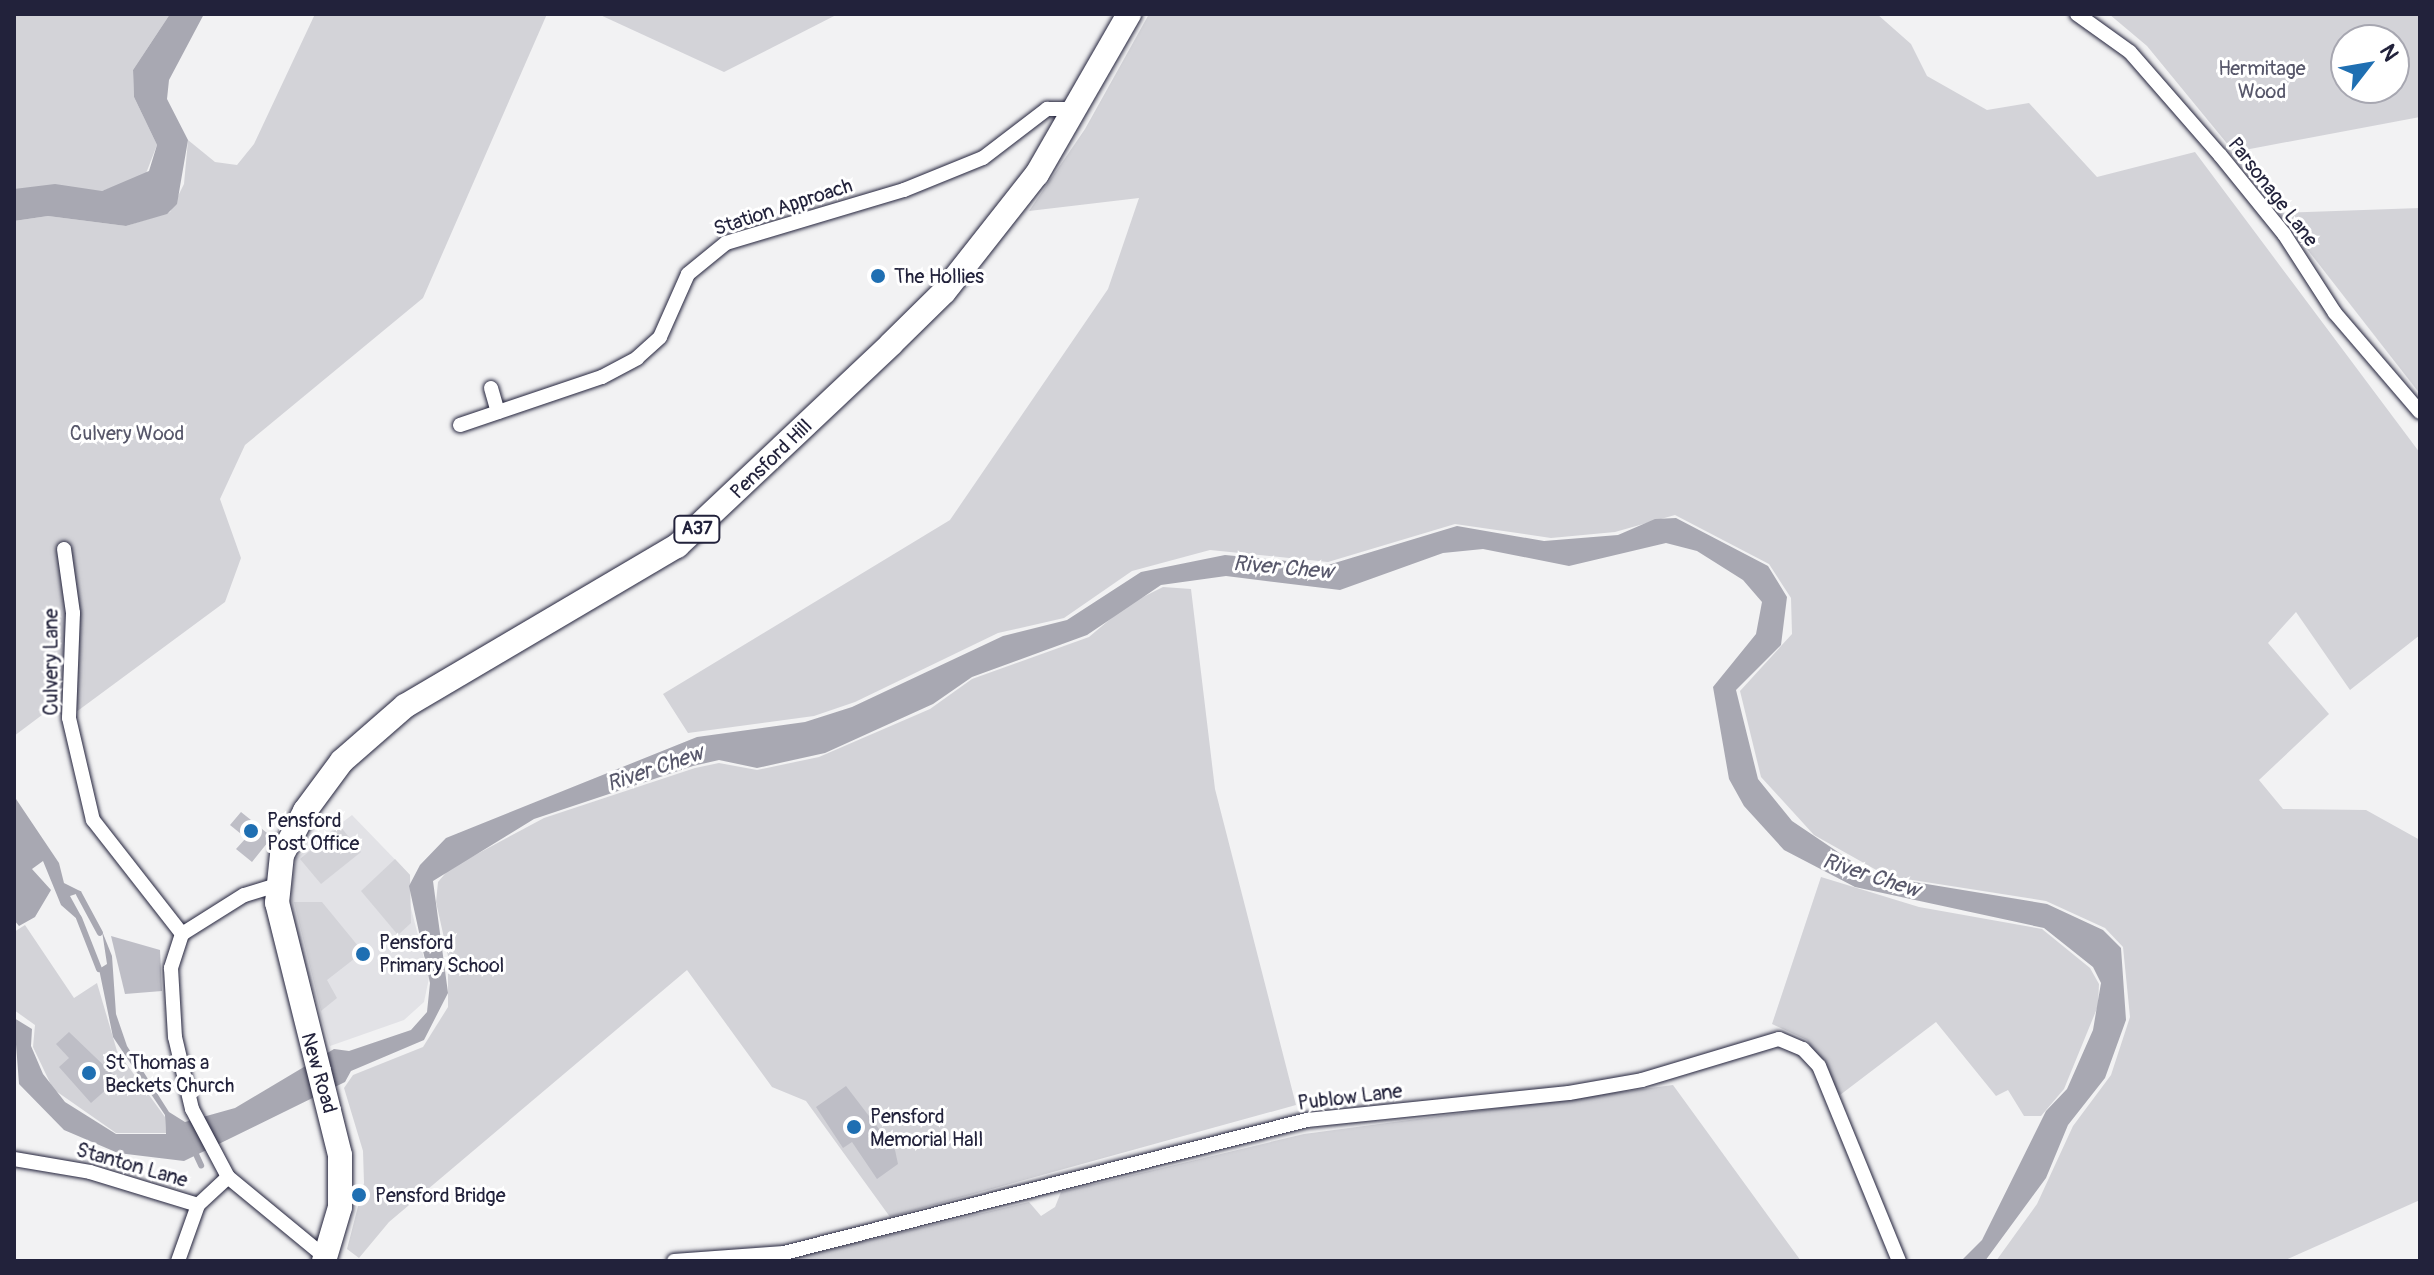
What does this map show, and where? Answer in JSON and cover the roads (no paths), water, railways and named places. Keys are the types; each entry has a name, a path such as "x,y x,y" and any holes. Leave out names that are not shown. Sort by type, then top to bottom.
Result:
{"highway":[{"name":"Pensford Hill","path":"277,885 294,828 348,754 427,691 636,573 713,516 934,303 1037,174 1129,14"},
{"name":"New Road","path":"277,885 279,923 329,1108 342,1191 327,1260"}],"street":[{"name":"Parsonage Lane","path":"2077,14 2130,52 2220,155 2284,234 2335,313 2420,412"},
{"name":"Station Approach","path":"460,425 602,377 637,358 660,337 688,274 726,243 904,190 983,158 1047,109 1076,109"},
{"path":"491,388 498,412"},
{"name":"Culvery Lane","path":"64,549 73,613 69,718 93,820 182,934"},
{"path":"277,885 244,895 182,934 171,968 175,1037 192,1109 228,1177 327,1260"},
{"name":"Publow Lane","path":"674,1261 784,1253 1307,1120 1569,1093 1642,1080 1779,1039 1803,1049 1819,1066 1899,1261"},
{"name":"Stanton Lane","path":"14,1159 90,1172 198,1205 228,1177"},
{"path":"178,1261 198,1205"}],"water":[{"path":"170,14 204,14 169,80 167,99 188,140 177,204 167,214 126,226 48,216 14,221 14,189 55,184 102,191 149,171 157,145 134,97 133,70"},
{"name":"River Chew","path":"1676,518 1768,566 1787,597 1781,645 1736,690 1758,779 1792,821 1872,875 2047,904 2103,930 2121,948 2126,1020 2105,1078 2068,1125 2046,1178 1985,1261 1961,1261 1982,1240 2046,1111 2067,1089 2093,1030 2101,983 2093,967 2044,928 1855,887 1784,850 1744,806 1729,779 1713,687 1756,634 1762,602 1743,580 1697,551 1666,543 1569,566 1483,549 1443,553 1340,590 1226,576 1161,585 1087,635 972,677 933,704 825,753 757,768 719,760 534,819 433,881 448,993 424,1040 351,1071 345,1082 184,1161 118,1153 64,1130 19,1084 14,1018 32,1029 31,1046 43,1074 65,1102 116,1134 166,1134 165,1115 113,1037 99,969 107,964 102,931 112,956 116,1014 127,1046 169,1112 185,1122 235,1108 334,1049 349,1051 411,1030 427,1012 430,983 409,886 420,865 446,838 697,737 805,722 852,707 1003,636 1067,620 1141,572 1225,555 1328,565 1457,526 1544,541 1618,535 1655,519"},
{"path":"14,796 59,863 64,883 82,892 70,896 81,916 77,919 61,905 43,861 32,869 51,890 35,917 19,926 14,920"}],"waterway":[{"name":"River Chew","path":"79,894 100,933"},
{"name":"River Chew","path":"79,918 99,969"},
{"path":"194,1150 201,1165"}],"place":[{"name":"The Hollies","path":"878,276"},
{"name":"Pensford Post Office","path":"251,831"},
{"name":"Pensford Primary School","path":"363,954"},
{"name":"St Thomas a Beckets Church","path":"89,1073"},
{"name":"Pensford Memorial Hall","path":"854,1127"},
{"name":"Pensford Bridge","path":"359,1195"}],"park label":[{"name":"Hermitage Wood","path":"2262,80"},
{"name":"Culvery Wood","path":"127,433"}]}
